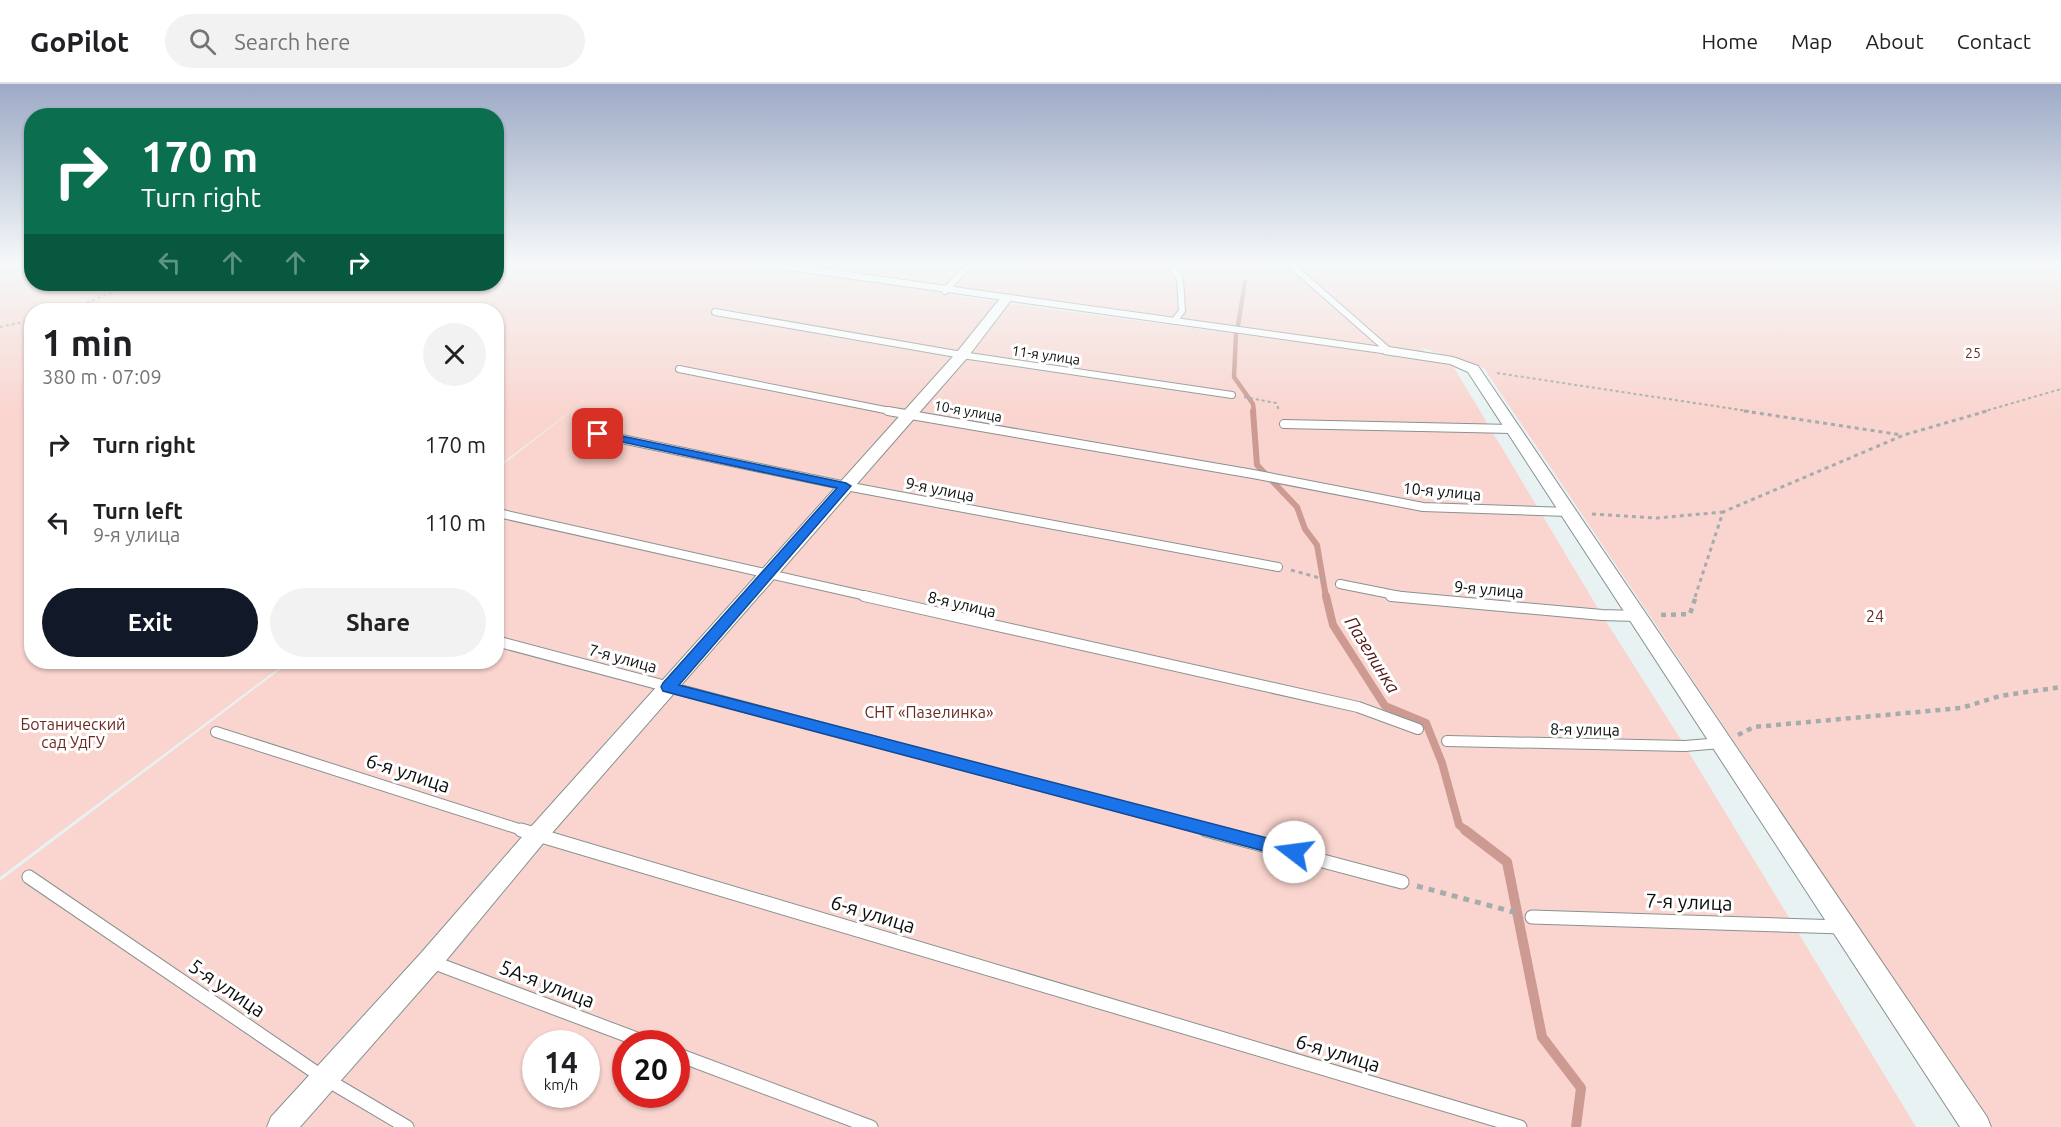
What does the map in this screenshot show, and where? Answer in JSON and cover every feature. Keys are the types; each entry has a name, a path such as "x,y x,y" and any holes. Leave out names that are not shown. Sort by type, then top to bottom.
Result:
{"street":[{"path":"281,1127 430,961 537,835 962,355 994,314"},
{"path":"1389,351 1453,361 1473,369 1977,1127"}],"lane":[{"name":"11-я улица","path":"725,314 962,355 1232,394"},
{"path":"1118,314 1389,351"},
{"path":"1174,321 1180,314"},
{"path":"1346,314 1389,351"},
{"name":"10-я улица","path":"679,369 909,415 1253,474 1423,507 1568,512"},
{"path":"1284,424 1512,429"},
{"name":"9-я улица","path":"598,434 846,486 1278,567"},
{"name":"8-я улица","path":"504,514 766,576 1358,707 1418,729"},
{"name":"9-я улица","path":"1340,584 1392,596 1636,616"},
{"name":"7-я улица","path":"504,643 1208,828 1402,882"},
{"name":"6-я улица","path":"216,732 537,835 1520,1127"},
{"name":"8-я улица","path":"1448,741 1685,746 1722,743"},
{"name":"5-я улица","path":"29,877 324,1078 407,1127"},
{"name":"7-я улица","path":"1532,917 1844,927"},
{"name":"5А-я улица","path":"430,961 613,1030"},
{"path":"690,1059 871,1127"}],"path":[{"path":"0,327 24,322"},
{"path":"1473,369 1904,435"},
{"path":"1568,512 1657,518 1723,512 1904,435 2061,389"},
{"path":"1255,399 1276,403 1284,424"},
{"path":"1636,616 1690,614 1723,512"},
{"path":"1722,743 1754,727 1961,708 2000,696 2061,687"},
{"path":"1402,882 1532,917"}],"green space":[{"name":"СНТ «Пазелинка»","path":"0,314 24,314 24,669 278,669 0,877"},
{"name":"СНТ «Пазелинка»","path":"504,314 1085,314 1314,344 1100,314 2061,314 2061,1127 1992,1127 1484,368 1420,347 1435,361 1453,366 1602,615 1685,746 1916,1127 0,1127 0,881 281,669 504,669 504,464 592,395 504,462"}],"waterway":[{"name":"Пазелинка","path":"1238,325 1240,314"},
{"name":"Пазелинка","path":"1236,334 1234,377 1253,404 1254,412"},
{"name":"Пазелинка","path":"1253,411 1257,465 1297,507 1305,529 1317,545 1326,597"},
{"name":"Пазелинка","path":"1326,596 1333,625 1385,706 1426,723 1442,763 1459,825 1467,831"},
{"name":"Пазелинка","path":"1465,830 1507,862 1542,1037 1581,1088 1576,1127"}],"route":[{"path":"598,434 846,486 668,687 1294,852"}],"park label":[{"name":"25","path":"1973,353"},
{"name":"24","path":"1875,616"},
{"name":"Ботанический сад УдГУ","path":"73,733"}]}
